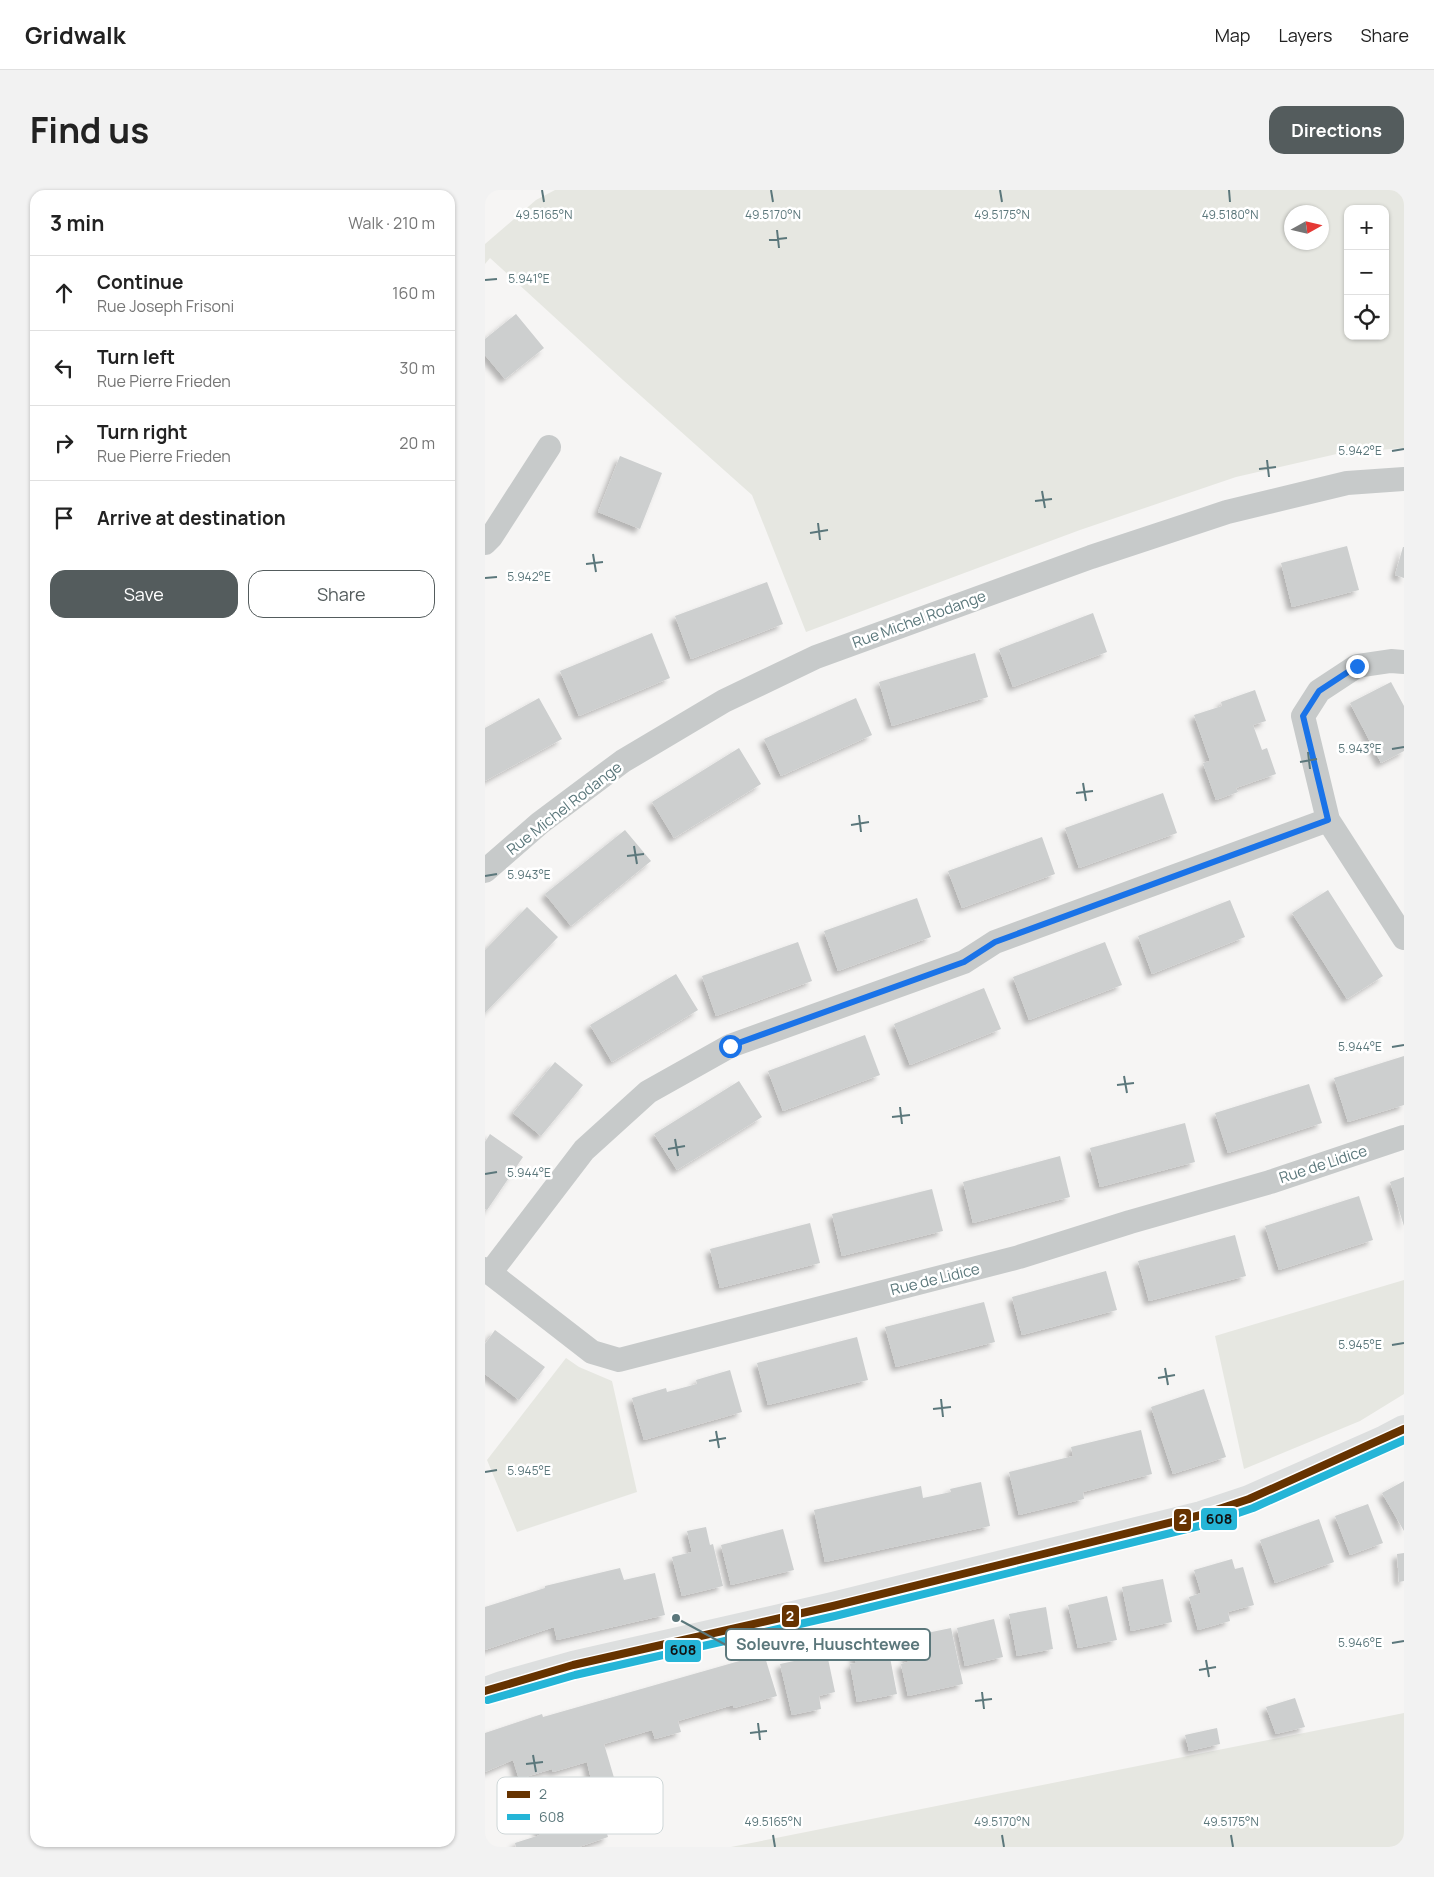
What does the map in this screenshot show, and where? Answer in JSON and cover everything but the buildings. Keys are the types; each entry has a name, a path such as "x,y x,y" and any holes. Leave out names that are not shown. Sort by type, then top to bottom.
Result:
{"main road":[{"path":"485,1691 573,1665 833,1606 1201,1515 1249,1499 1404,1429"}],"street":[{"path":"485,543 549,447"},
{"name":"Rue Michel Rodange","path":"485,871 540,823 623,761 724,701 816,657 1091,558 1227,512 1347,483 1404,479"},
{"path":"1404,662 1391,661 1357,666 1319,691 1303,716 1328,820 1404,938"},
{"path":"487,1271 585,1150 648,1092 730,1046 964,962 995,942 1328,820"},
{"name":"Rue de Lidice","path":"487,1271 592,1352 619,1360 1019,1257 1130,1222 1270,1182 1404,1137"}],"shaded area":[{"path":"555,190 1404,190 1404,448 1341,453 1236,477 1080,530 806,632 752,495 490,258 485,264 485,244 536,200"},
{"path":"1404,1280 1404,1394 1360,1421 1244,1469 1215,1336"},
{"path":"566,1358 579,1367 612,1381 637,1492 517,1532 487,1460"},
{"path":"1404,1713 1404,1847 731,1847"}],"transit line":[{"name":"2","path":"485,1691 573,1665 833,1606 1201,1515 1249,1499 1404,1429"},
{"name":"608","path":"488,1700 575,1675 835,1616 1203,1525 1253,1508 1404,1440"}],"place":[{"name":"Soleuvre, Huuschtewee","path":"676,1618"}],"route":[{"path":"730,1046 964,962 995,942 1328,820 1303,716 1319,691 1357,666"}]}
